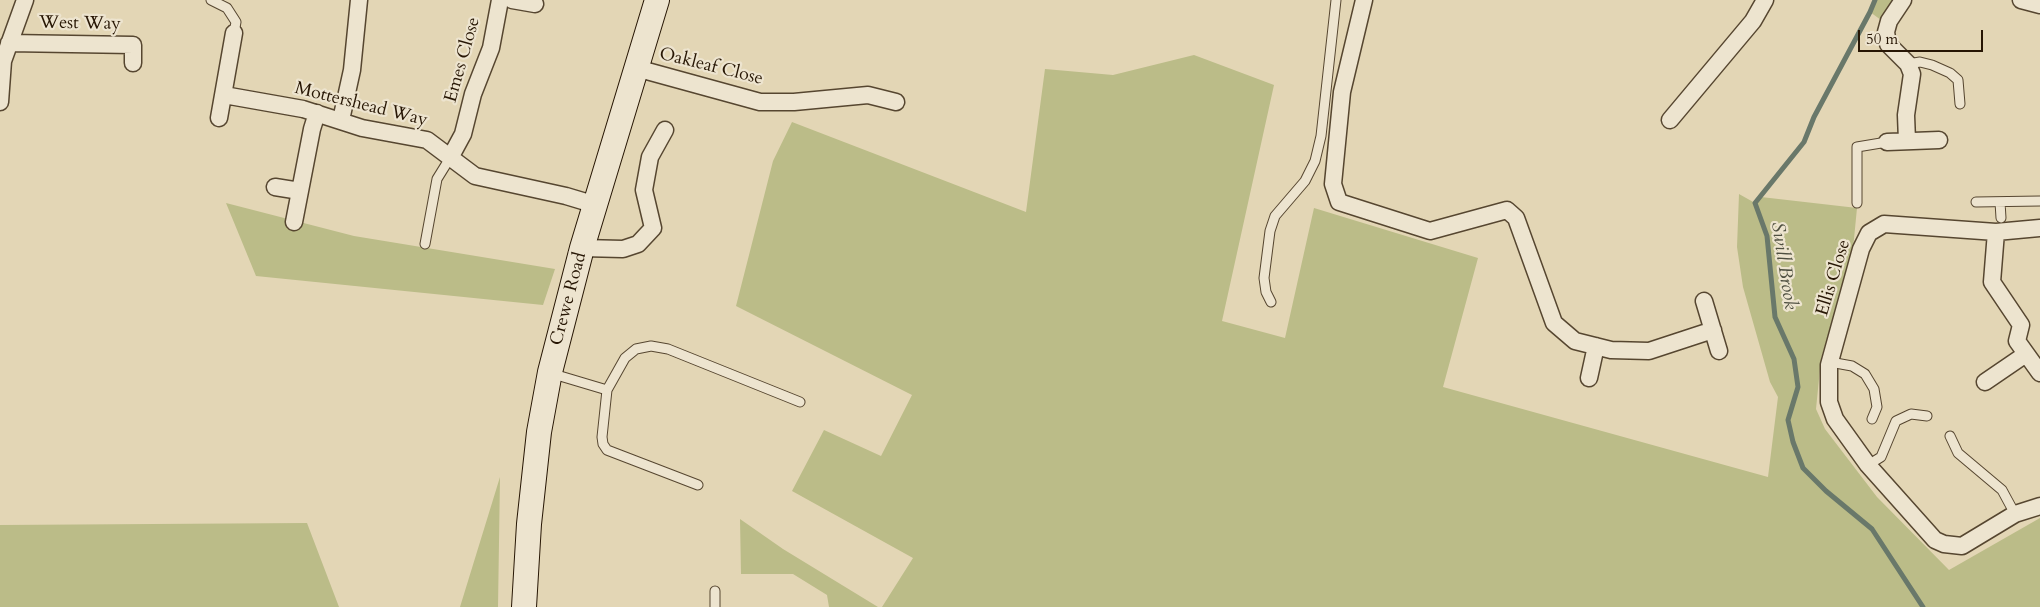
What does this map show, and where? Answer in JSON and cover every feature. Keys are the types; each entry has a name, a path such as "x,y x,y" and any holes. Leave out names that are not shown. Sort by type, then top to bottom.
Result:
{"main road":[{"name":"Crewe Road","path":"524,607 529,524 539,432 550,372 582,248 656,0"}],"street":[{"path":"0,102 3,61 25,0"},
{"path":"341,120 352,70 360,0"},
{"name":"Emes Close","path":"450,158 463,134 473,94 491,48 500,0"},
{"path":"512,0 535,4"},
{"path":"1364,0 1342,92 1340,108 1333,184 1339,202 1430,231 1507,210 1516,218 1554,322 1575,341 1611,350 1649,352 1713,330"},
{"path":"1670,120 1753,21 1765,0"},
{"path":"1903,0 1888,21 1886,32 1888,44 1908,64 1912,74 1906,115 1907,141"},
{"path":"2021,0 2040,5"},
{"path":"219,118 234,34"},
{"name":"West Way","path":"9,43 133,45 133,63"},
{"name":"Oakleaf Close","path":"636,68 760,102 794,102 868,95 896,102"},
{"name":"Mottershead Way","path":"224,95 317,113 362,128 426,140 475,176 566,196 596,205"},
{"path":"294,222 312,129 317,113"},
{"path":"582,248 623,249 638,244 653,228 644,190 650,157 665,130"},
{"path":"1887,142 1940,140"},
{"path":"275,186 300,191"},
{"name":"Ellis Close","path":"2040,228 1998,225 1884,224 1869,233 1862,250 1830,362 1829,402 1835,419 1868,465 1936,540 1944,544 1962,546 1969,544 2015,514 2040,506"},
{"path":"1998,225 1992,282 2021,325 2016,341 2040,373"},
{"path":"1704,301 1719,351"},
{"path":"1589,378 1596,346"},
{"path":"1985,382 2026,354"}],"lane":[{"path":"211,0 228,8 236,22 234,34"},
{"path":"1271,302 1266,292 1264,278 1270,231 1275,216 1305,181 1315,161 1321,136 1336,0"},
{"path":"1908,64 1920,62 1932,64 1950,73 1958,80 1960,104"},
{"path":"1857,203 1857,147 1887,142"},
{"path":"425,244 437,179 450,158"},
{"path":"1976,202 2040,201"},
{"path":"1998,225 2000,202"},
{"path":"698,486 607,450 603,444 602,437 607,390 625,358 636,349 651,346 668,349 800,402"},
{"path":"1830,362 1852,366 1865,374 1874,389 1877,407 1872,419"},
{"path":"550,372 607,390"},
{"path":"1868,465 1881,457 1896,421 1911,414 1927,416"},
{"path":"1950,436 1958,453 2002,490 2015,514"},
{"path":"715,591 715,607"}],"green space":[{"path":"1875,0 1894,0 1881,20 1870,12"},
{"path":"1194,55 1274,85 1222,321 1285,338 1314,208 1478,258 1443,387 1768,477 1778,397 1770,382 1743,287 1737,247 1739,194 1755,203 1761,197 1857,208 1853,249 1821,359 1816,409 1825,429 1877,497 1949,570 2040,518 2040,607 882,607 913,558 792,491 824,430 881,456 912,395 736,306 773,161 792,122 1026,212 1045,69 1113,75"},
{"path":"226,203 354,236 555,269 543,305 256,276"},
{"path":"500,477 498,607 460,607"},
{"path":"740,519 783,549 878,607 829,607 827,595 793,574 741,574"},
{"path":"307,523 339,607 0,607 0,525"}],"waterway":[{"name":"Swill Brook","path":"1875,0 1814,117 1804,142 1755,203 1767,236 1775,317 1794,359 1798,387 1788,420 1793,442 1803,468 1826,491 1872,529 1923,607"}]}
